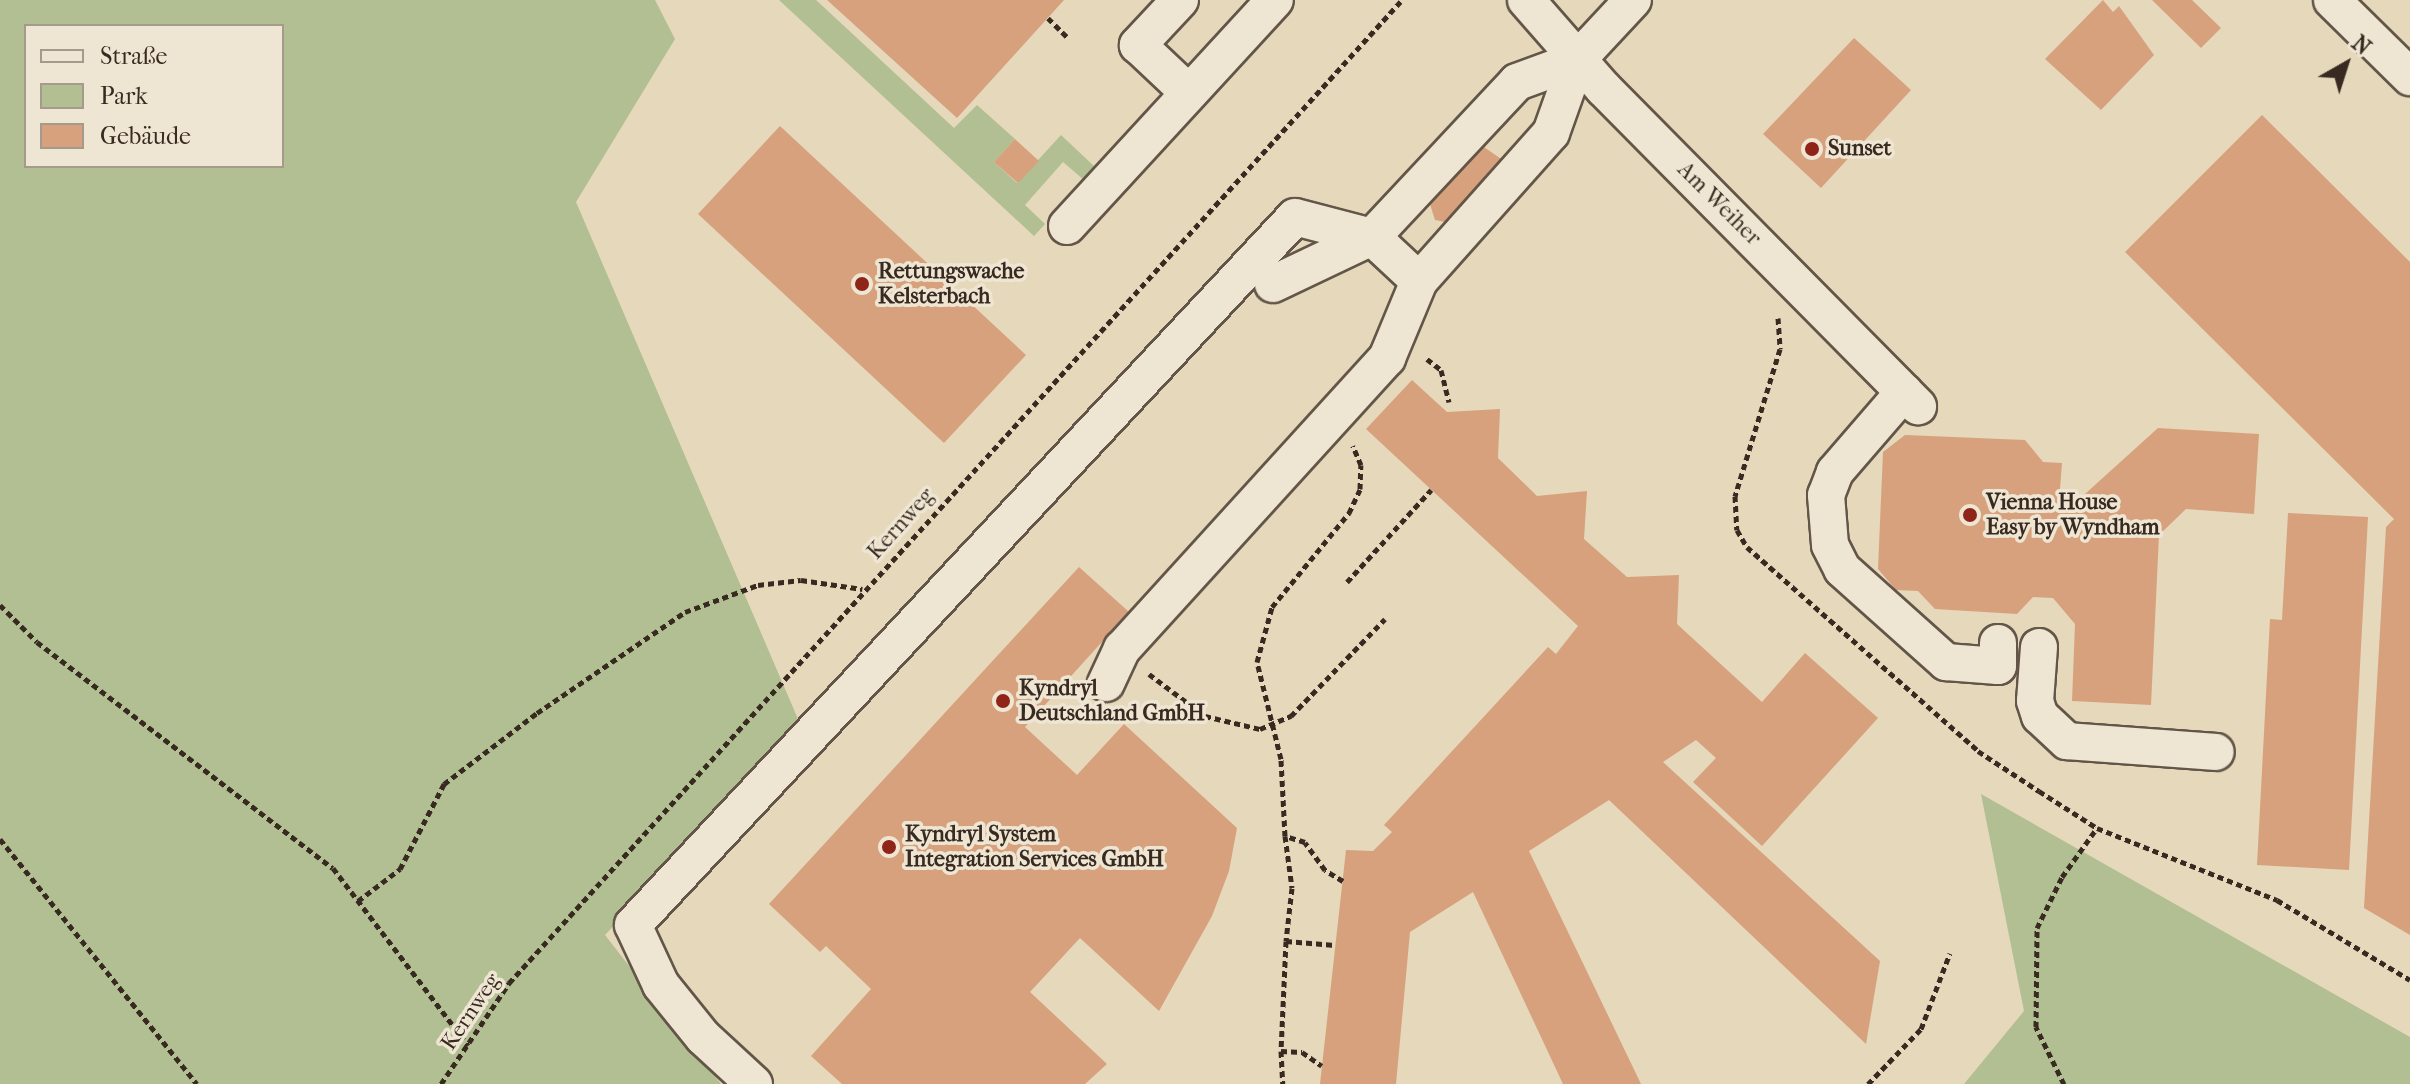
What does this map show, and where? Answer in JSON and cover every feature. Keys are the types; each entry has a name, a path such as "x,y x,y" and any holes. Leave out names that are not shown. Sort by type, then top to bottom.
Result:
{"street":[{"path":"1180,0 1138,45 1189,93"},
{"path":"1067,226 1275,0"},
{"name":"Am Weiher","path":"1526,0 1577,60 1911,399 1835,472 1826,495 1830,545 1842,569 1946,662 1998,666 1998,643"},
{"path":"1106,683 1122,649 1387,358 1419,281 1551,133 1577,60 1633,0"},
{"path":"2332,0 2410,77"},
{"path":"1273,284 1372,237 1517,82 1577,60"},
{"path":"754,1084 703,1037 661,985 633,925 1295,217 1372,237 1419,281"},
{"path":"2039,647 2035,701 2040,716 2067,741 2216,752"}],"path":[{"name":"Kernweg","path":"441,1084 509,983 1402,0"},
{"path":"1048,18 1067,37"},
{"path":"1413,361 1430,358 1437,363 1449,402"},
{"path":"1283,1084 1281,1051 1291,867 1274,725 1257,662 1261,637 1272,607 1349,513 1360,489 1361,465 1344,436"},
{"path":"1347,582 1431,490"},
{"path":"358,901 400,869 444,784 537,713 685,612 758,585 801,580 863,590"},
{"path":"0,605 37,642 281,823 333,868 468,1045"},
{"path":"1122,649 1205,716 1242,728 1274,725 1291,716 1385,619"},
{"path":"2064,1084 2036,1027 2037,928 2062,877 2097,828"},
{"path":"1285,836 1305,842 1325,870 1343,881"},
{"path":"0,839 197,1084"},
{"path":"1286,941 1335,945"},
{"path":"1868,1084 1921,1029 1950,953"},
{"path":"1281,1051 1302,1052 1322,1066"}],"green space":[{"path":"0,0 655,0 675,39 576,202 801,726 605,935 721,1084 0,1084"},
{"path":"779,0 816,0 954,128 977,105 1015,139 994,162 1017,183 1061,135 1095,167 1084,180 1063,162 1025,205 1045,224 1034,236"},
{"path":"1981,794 2410,1037 2410,1084 1964,1084 2024,1011"}],"building":[{"path":"827,0 1064,0 957,118"},
{"path":"2103,0 2113,12 2119,6 2154,55 2101,110 2045,59"},
{"path":"2152,0 2192,0 2221,28 2201,48"},
{"path":"1854,38 1911,90 1821,188 1763,134"},
{"path":"2262,115 2410,262 2410,935 2364,908 2386,527 2394,519 2125,252"},
{"name":"Rettungswache Kelsterbach","path":"780,126 1026,355 944,443 698,214"},
{"path":"1015,139 1039,161 1018,183 994,162"},
{"path":"1481,145 1507,163 1450,223 1435,220 1430,204 1433,196"},
{"path":"1412,380 1447,412 1500,409 1498,458 1537,496 1587,491 1584,539 1627,577 1679,575 1677,624 1762,702 1805,653 1878,718 1762,846 1693,782 1716,758 1696,740 1663,762 1880,961 1866,1044 1609,800 1529,851 1641,1084 1563,1084 1473,892 1410,932 1396,1084 1320,1084 1346,850 1373,851 1392,832 1384,825 1548,647 1556,654 1578,626 1366,429"},
{"path":"2158,428 2259,434 2254,514 2186,509 2159,535 2151,705 2072,701 2075,624 2053,598 2033,597 2017,614 1935,609 1918,591 1896,590 1878,569 1883,452 1905,435 2025,440 2043,462 2062,463 2060,489 2075,503"},
{"path":"2288,513 2368,517 2349,870 2257,865 2270,619 2282,620"},
{"path":"1079,567 1129,612 1025,727 1077,775 1124,724 1237,828 1229,871 1212,916 1159,1011 1080,938 1030,992 1107,1064 1085,1084 842,1084 811,1056 871,989 826,946 820,952 769,904"}],"place":[{"name":"Sunset","path":"1812,149"},
{"name":"Rettungswache Kelsterbach","path":"862,284"},
{"name":"Vienna House Easy by Wyndham","path":"1970,515"},
{"name":"Kyndryl Deutschland GmbH","path":"1003,701"},
{"name":"Kyndryl System Integration Services GmbH","path":"889,847"}]}
